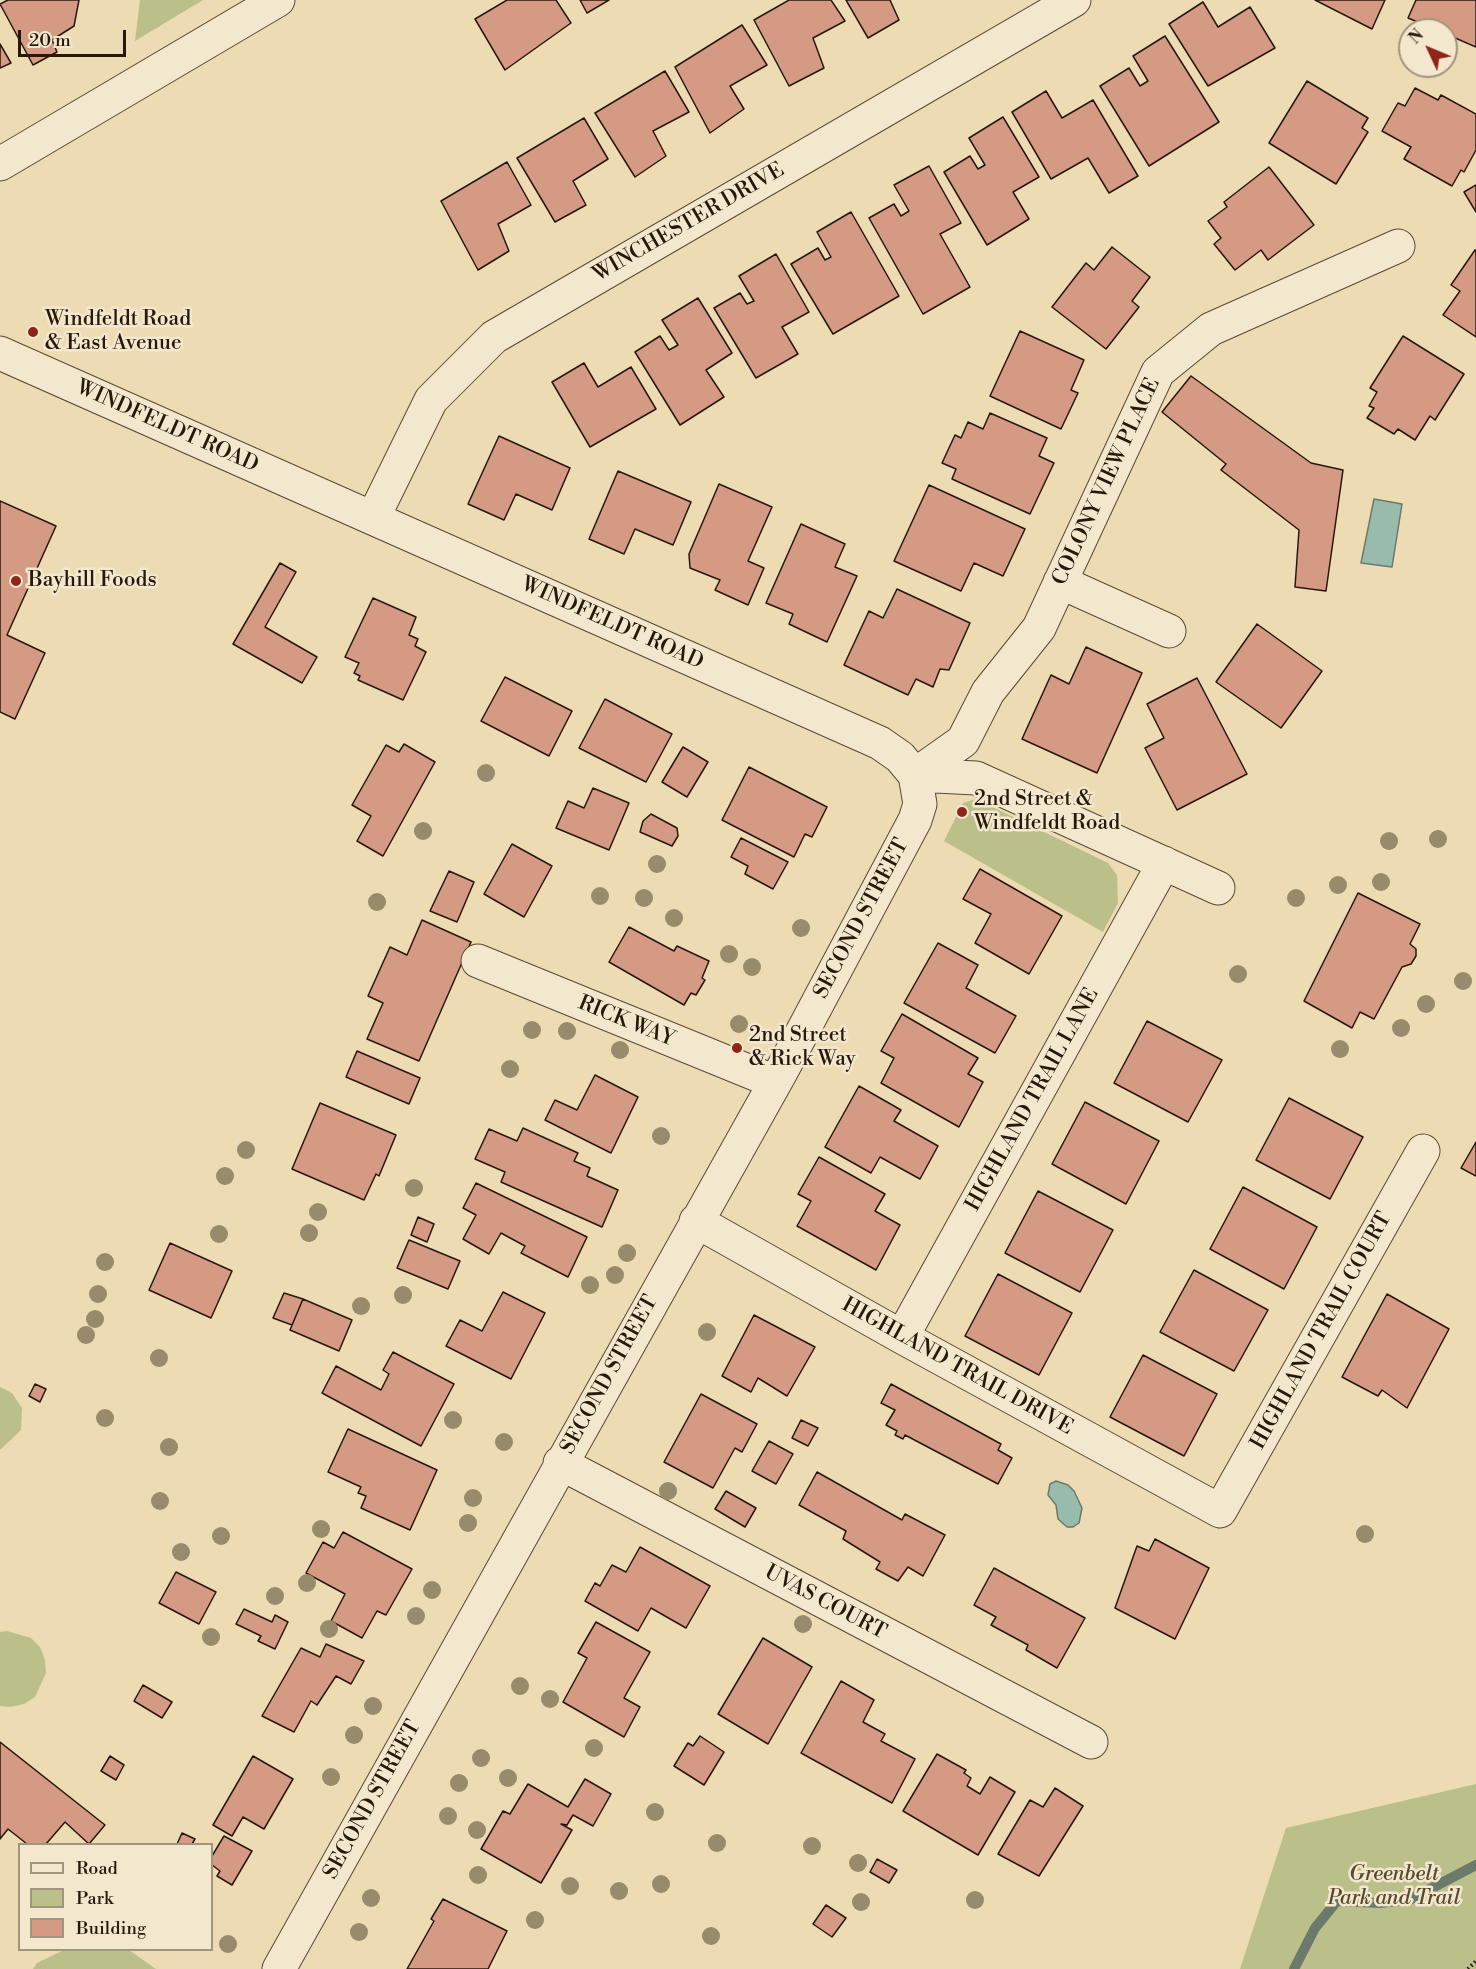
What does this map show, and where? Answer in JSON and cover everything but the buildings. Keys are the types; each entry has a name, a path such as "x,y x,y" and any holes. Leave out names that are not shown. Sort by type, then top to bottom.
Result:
{"street":[{"path":"0,164 278,0"},
{"name":"WINCHESTER DRIVE","path":"373,518 431,400 494,337 1074,0"},
{"name":"COLONY VIEW PLACE","path":"915,775 963,741 988,692 1039,628 1158,372 1211,329 1398,246"},
{"name":"WINDFELDT ROAD","path":"0,353 880,743 900,757 915,775"},
{"path":"1060,582 1169,631"},
{"path":"915,775 976,778 1218,888"},
{"name":"SECOND STREET","path":"279,1969 775,1082 915,820 920,804 915,775"},
{"name":"HIGHLAND TRAIL LANE","path":"902,1337 1164,863"},
{"name":"RICK WAY","path":"478,961 775,1082"},
{"name":"HIGHLAND TRAIL COURT","path":"1220,1512 1423,1151"},
{"name":"HIGHLAND TRAIL DRIVE","path":"696,1221 1220,1512"},
{"name":"UVAS COURT","path":"560,1463 1091,1742"}],"path":[{"path":"1468,1969 1476,1961"}],"green space":[{"path":"140,0 203,0 135,41"},
{"path":"976,799 1108,863 1117,875 1118,903 1103,932 944,841 963,803"},
{"path":"0,1387 12,1393 22,1408 21,1430 0,1450"},
{"path":"7,1631 31,1638 40,1647 45,1660 46,1673 35,1697 24,1704 10,1707 0,1706 0,1632"},
{"name":"Greenbelt Park and Trail","path":"1476,1784 1476,1969 1240,1969 1286,1828"},
{"path":"62,1951 130,1951 156,1969 33,1969 37,1963"}],"shaded area":[{"path":"1374,499 1402,504 1392,567 1361,563"},
{"path":"1056,1481 1068,1485 1074,1491 1082,1508 1079,1523 1073,1527 1067,1527 1058,1519 1056,1505 1048,1495 1050,1484"}],"waterway":[{"path":"1294,1969 1315,1928 1337,1901 1379,1903 1409,1900 1476,1865"}],"place":[{"name":"Windfeldt Road & East Avenue","path":"33,332"},
{"name":"Bayhill Foods","path":"16,581"},
{"name":"2nd Street & Windfeldt Road","path":"962,812"},
{"name":"2nd Street & Rick Way","path":"737,1048"}]}
